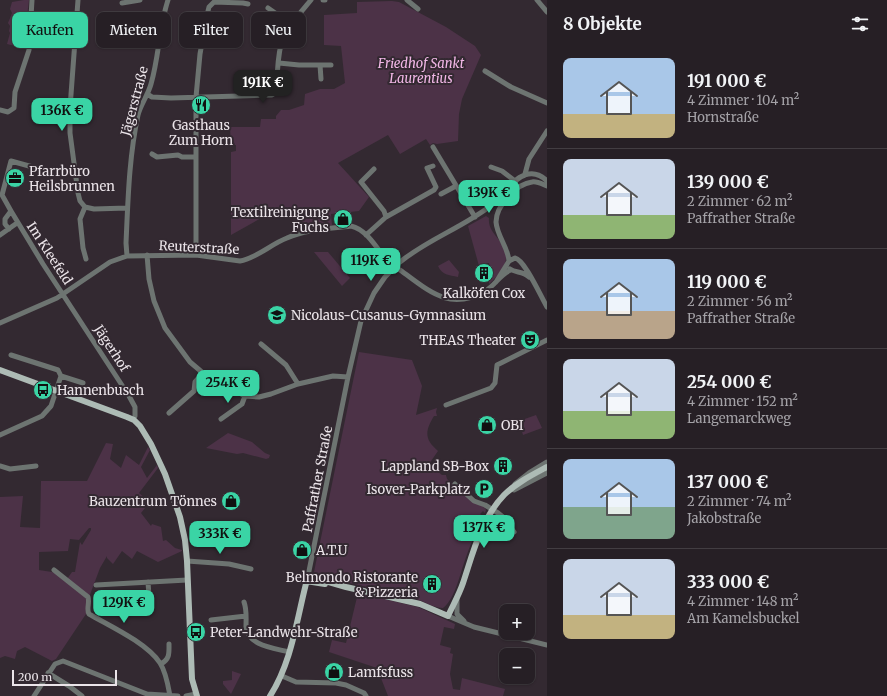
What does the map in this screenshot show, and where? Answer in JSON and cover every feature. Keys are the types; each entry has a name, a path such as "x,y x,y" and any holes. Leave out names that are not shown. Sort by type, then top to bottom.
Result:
{"main road":[{"path":"0,370 134,420 151,444 165,474 180,517 187,562 192,679 196,695"},
{"path":"307,578 420,604 448,616 457,599 482,530 492,510 504,495 521,481 547,467"},
{"path":"307,578 322,584"},
{"name":"Paffrather Straße","path":"270,696 282,676 307,578"},
{"path":"303,598 315,584 346,587"}],"street":[{"path":"0,110 8,112 14,108 15,92 29,50 32,0"},
{"path":"78,0 70,95 70,133 78,193 80,201 85,207 94,209 128,208"},
{"path":"122,4 140,0"},
{"name":"Jägerstraße","path":"127,256 126,243 130,166 138,115 151,84 163,16 168,0"},
{"path":"301,12 311,0"},
{"path":"407,0 418,8"},
{"path":"537,0 547,12"},
{"path":"209,12 210,7 214,2 243,2 248,4"},
{"path":"268,8 274,12"},
{"path":"196,255 196,97 201,48"},
{"path":"148,94 152,97 171,98 272,95 275,93 276,88 281,48"},
{"path":"279,63 299,65 331,65"},
{"path":"320,65 321,79"},
{"path":"486,71 511,87 547,103"},
{"path":"525,174 529,159 547,131"},
{"path":"433,147 475,217"},
{"path":"152,154 156,157 178,155 182,157 196,157"},
{"name":"Im Kleefeld","path":"41,174 40,169 11,161 2,195 7,206 64,294"},
{"path":"366,235 386,217 434,190 436,186 427,168 433,166"},
{"path":"491,167 502,171 515,181"},
{"path":"374,169 361,182 384,211 386,217"},
{"path":"400,262 411,253 475,217 491,205 515,181 525,174 540,176 547,185"},
{"path":"547,185 537,182 526,184 517,189 503,202 498,212 496,222 498,232 503,242 514,258 518,258 521,262 547,308"},
{"path":"441,194 456,186"},
{"path":"85,207 80,219 83,248 86,259"},
{"name":"Im Kleefeld","path":"11,211 4,219 5,224 9,229 18,223"},
{"name":"Reuterstraße","path":"0,324 64,294 110,262 127,256 196,255 232,261 245,260 285,238 297,234 350,226 356,227 366,235 386,260 392,263"},
{"path":"0,235 9,229"},
{"path":"503,242 509,262 508,266 525,274 531,279"},
{"path":"147,255 149,280 154,301 166,328 190,362 203,373 245,396 259,397 298,384 332,376 348,377"},
{"path":"496,282 509,262 514,258"},
{"path":"400,262 396,260 392,263 392,270 397,272 400,270 430,292 442,298 453,299 464,299 485,291 505,273 520,268 521,262"},
{"path":"400,262 402,266 400,270"},
{"name":"Paffrather Straße","path":"307,578 348,377 362,318 374,292 392,270"},
{"name":"Jägerhof","path":"64,294 133,402 136,411 135,416"},
{"path":"446,405 491,388 495,383 497,365 547,340"},
{"path":"261,344 286,366 298,384"},
{"path":"11,355 58,370 61,376 83,383"},
{"path":"169,413 194,391 195,382 203,373"},
{"path":"0,435 42,416 51,406 61,376"},
{"path":"220,419 242,404 245,396"},
{"path":"504,495 519,479 547,462"},
{"path":"0,466 10,469 36,466"},
{"path":"504,495 547,473"},
{"path":"455,484 474,501 492,510 503,518 514,532"},
{"path":"187,562 230,564 251,569"},
{"path":"54,570 88,598 89,614 148,650 161,664 168,682 170,696"},
{"path":"96,585 188,580"},
{"path":"140,611 150,610 148,582"},
{"path":"457,599 457,614 463,621 474,627"},
{"path":"244,602 246,628 248,635 253,641 289,652"},
{"path":"211,620 246,616"},
{"path":"448,616 474,627 547,645"},
{"path":"161,664 168,658 169,644"},
{"path":"34,696 55,664 63,661 143,693 178,696"},
{"path":"48,673 82,696"},
{"path":"282,676 296,682 336,683 346,685 364,693 366,696"},
{"path":"186,696 196,695"}],"green space":[{"path":"29,0 28,12 12,13 10,9 12,2"},
{"name":"Friedhof Sankt Laurentius","path":"357,2 399,2 446,27 475,46 481,55 462,99 459,114 458,141 437,144 433,143 430,145 426,139 400,154 388,135 338,163 369,197 359,211 331,214 332,225 304,230 293,207 283,212 281,207 231,235 231,152 236,151 236,145 231,145 230,127 260,127 261,119 276,119 276,116 281,110 289,110 304,105 305,94 320,89 334,89 345,83 341,46 324,45 324,15 357,13"},
{"path":"12,13 12,45 7,44 10,33 10,26 8,23"},
{"path":"486,216 489,218 490,228 502,244 506,256 506,261 502,269 489,284 489,281 493,276 487,269 490,269 489,263 479,266 468,226"},
{"path":"314,252 328,252 350,278 342,286"},
{"path":"449,260 459,272 458,277 444,273 438,266"},
{"path":"359,352 412,360 422,386 416,415 437,408 437,416 434,416 431,421 427,435 430,443 438,451 429,464 442,475 446,475 447,479 475,503 483,506 486,510 485,513 483,511 480,514 483,516 469,549 454,593 443,608 436,607 414,598 317,575 314,572"},
{"path":"536,415 542,428 523,435 519,421"},
{"path":"228,433 252,442 265,453 270,455 269,458 266,459 243,453 237,454 206,448"},
{"path":"106,443 113,444 110,459 121,468 126,455 139,465 148,447 150,450 141,467 147,478 157,465 158,468 139,493 150,502 141,513 151,526 152,524 161,527 163,541 166,540 175,548 182,551 158,562 137,551 132,559 122,551 113,564 107,556 100,568 88,600 86,614 56,659 52,661 25,647 17,651 15,659 5,656 0,658 0,497 23,496 20,527 40,528 41,481 87,481","holes":["89,528 91,528 82,545 80,542 75,572 72,572 67,579 52,572 39,570 39,552 68,551 70,539 79,540"]},
{"path":"358,593 418,607 455,624 454,629 444,627 440,645 451,648 450,653 453,654 450,674 453,689 460,690 462,678 505,689 503,696 388,696 377,668 329,652 332,640 346,643"},
{"path":"232,671 241,674 231,694 223,684 223,681 232,680"}],"place":[{"name":"Gasthaus Zum Horn","path":"201,105"},
{"name":"Pfarrbüro Heilsbrunnen","path":"15,178"},
{"name":"Textilreinigung Fuchs","path":"343,219"},
{"name":"Kalköfen Cox","path":"484,273"},
{"name":"Nicolaus-Cusanus-Gymnasium","path":"277,315"},
{"name":"THEAS Theater","path":"530,340"},
{"name":"Hannenbusch","path":"43,390"},
{"name":"OBI","path":"487,425"},
{"name":"Lappland SB-Box","path":"503,466"},
{"name":"Isover-Parkplatz","path":"484,489"},
{"name":"Bauzentrum Tönnes","path":"231,501"},
{"name":"A.T.U","path":"302,550"},
{"name":"Belmondo Ristorante & Pizzeria","path":"432,584"},
{"name":"Peter-Landwehr-Straße","path":"196,632"},
{"name":"Lamfsfuss","path":"334,672"}]}
